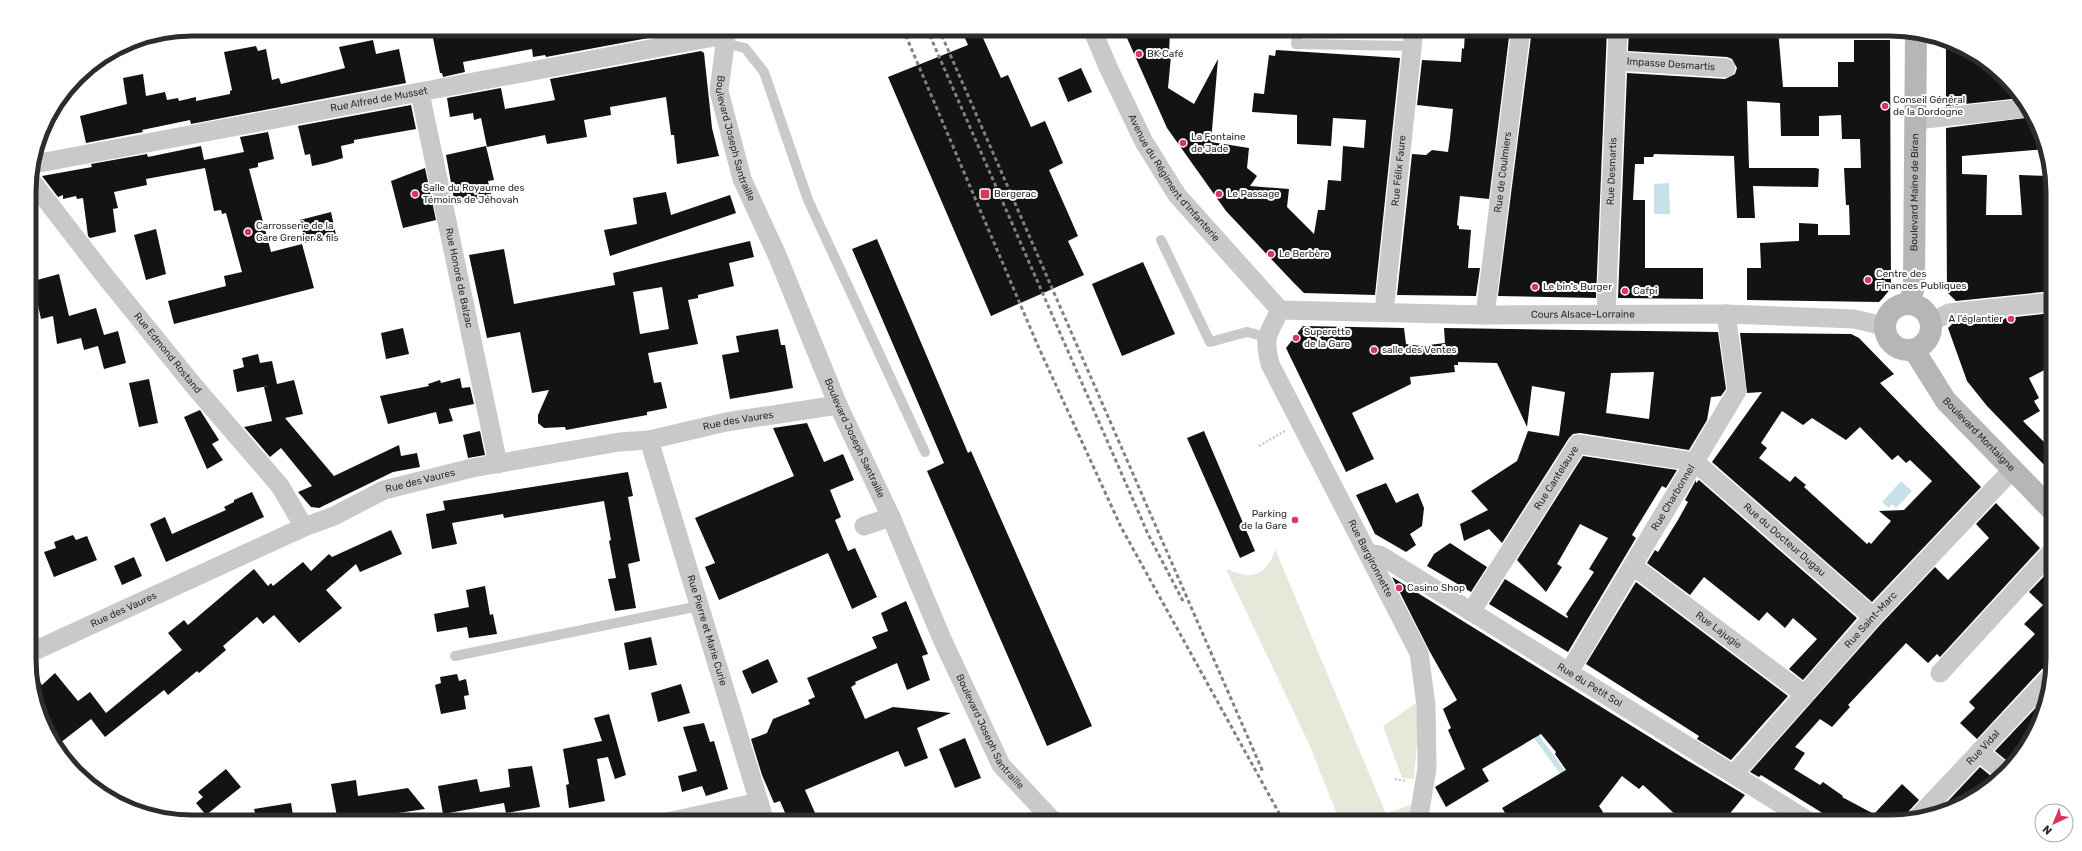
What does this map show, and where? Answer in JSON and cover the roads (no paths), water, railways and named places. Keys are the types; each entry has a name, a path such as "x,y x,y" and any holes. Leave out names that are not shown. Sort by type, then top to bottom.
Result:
{"main road":[{"name":"Boulevard Maine de Biran","path":"1910,304 1914,285 1916,38"},
{"path":"1902,304 1910,304 1923,309 1931,322 1930,336 1926,343 1914,350 1906,351 1893,345 1885,333 1884,326 1890,312 1902,304"},
{"name":"Boulevard Montaigne","path":"1914,350 1946,401 2046,504"}],"street":[{"name":"Rue Alfred de Musset","path":"39,163 725,36"},
{"name":"Boulevard Joseph Santraille","path":"725,36 719,91 742,180 777,255 838,405 891,516 942,639 1001,764 1048,815"},
{"name":"Avenue du Régiment d'Infanterie","path":"1095,36 1144,142 1177,195 1280,310"},
{"name":"Rue de Coulmiers","path":"1485,315 1519,36"},
{"name":"Rue Desmartis","path":"1606,314 1618,36"},
{"name":"Rue Félix Faure","path":"1384,312 1413,38"},
{"name":"Impasse Desmartis","path":"1616,61 1726,68"},
{"name":"Rue Honoré de Balzac","path":"420,92 498,464"},
{"path":"1916,120 2022,109"},
{"name":"Rue Edmond Rostand","path":"36,188 189,380 280,486 304,527"},
{"path":"1931,322 1949,313 2046,303"},
{"name":"Cours Alsace-Lorraine","path":"1280,310 1309,312 1384,312 1485,315 1726,314 1854,319 1884,326"},
{"name":"Rue Bargironnette","path":"1280,310 1265,344 1270,364 1419,653 1426,705 1427,768 1419,815"},
{"name":"Rue Charbonnel","path":"1569,672 1737,391 1726,314"},
{"name":"Rue des Vaures","path":"36,650 304,527 334,516 384,490 498,464 619,442 649,440 726,422 838,405"},
{"name":"Rue Pierre et Marie Curie","path":"649,440 763,815"},
{"name":"Rue Cantelauve","path":"1472,612 1578,444 1695,462"},
{"name":"Rue du Docteur Dugau","path":"1695,462 1873,617"},
{"name":"Rue Saint-Marc","path":"1734,774 1873,617 2012,470"},
{"path":"864,526 891,516"},
{"name":"Rue du Petit Sol","path":"1368,553 1380,555 1799,815"},
{"path":"1940,673 2046,558"},
{"name":"Rue Lajugie","path":"1633,566 1805,695"},
{"name":"Rue Vidal","path":"1922,812 2044,683"},
{"path":"1979,752 2000,769"},
{"path":"699,815 759,802"}],"lane":[{"path":"725,36 745,48 764,72 808,200 925,452"},
{"path":"1297,36 1296,44 1413,38"},
{"path":"1161,240 1210,342 1247,332 1267,337"},
{"path":"455,656 699,606"}],"water":[{"path":"1669,183 1670,214 1654,214 1654,184"},
{"path":"1901,481 1912,491 1896,508 1892,504 1889,508 1882,502"}],"waterway":[{"path":"1533,732 1567,778"}],"railway":[{"path":"906,36 1038,346 1121,527 1280,815"},
{"path":"930,36 1148,534 1184,603"},
{"path":"942,36 1263,772"}],"place":[{"name":"BK Café","path":"1139,54"},
{"name":"Conseil Général de la Dordogne","path":"1885,106"},
{"name":"La Fontaine de Jade","path":"1183,143"},
{"name":"Salle du Royaume des Témoins de Jéhovah","path":"415,194"},
{"name":"Bergerac","path":"985,194"},
{"name":"Le Passage","path":"1219,194"},
{"name":"Carrosserie de la Gare Grenier & fils","path":"248,232"},
{"name":"Le Berbère","path":"1271,254"},
{"name":"Centre des Finances Publiques","path":"1868,280"},
{"name":"Le bin's Burger","path":"1535,287"},
{"name":"Cafpi","path":"1625,291"},
{"name":"A l'églantier","path":"2011,319"},
{"name":"Superette de la Gare","path":"1296,338"},
{"name":"salle des Ventes","path":"1374,350"},
{"name":"Parking de la Gare","path":"1295,520"},
{"name":"Casino Shop","path":"1399,588"}]}
